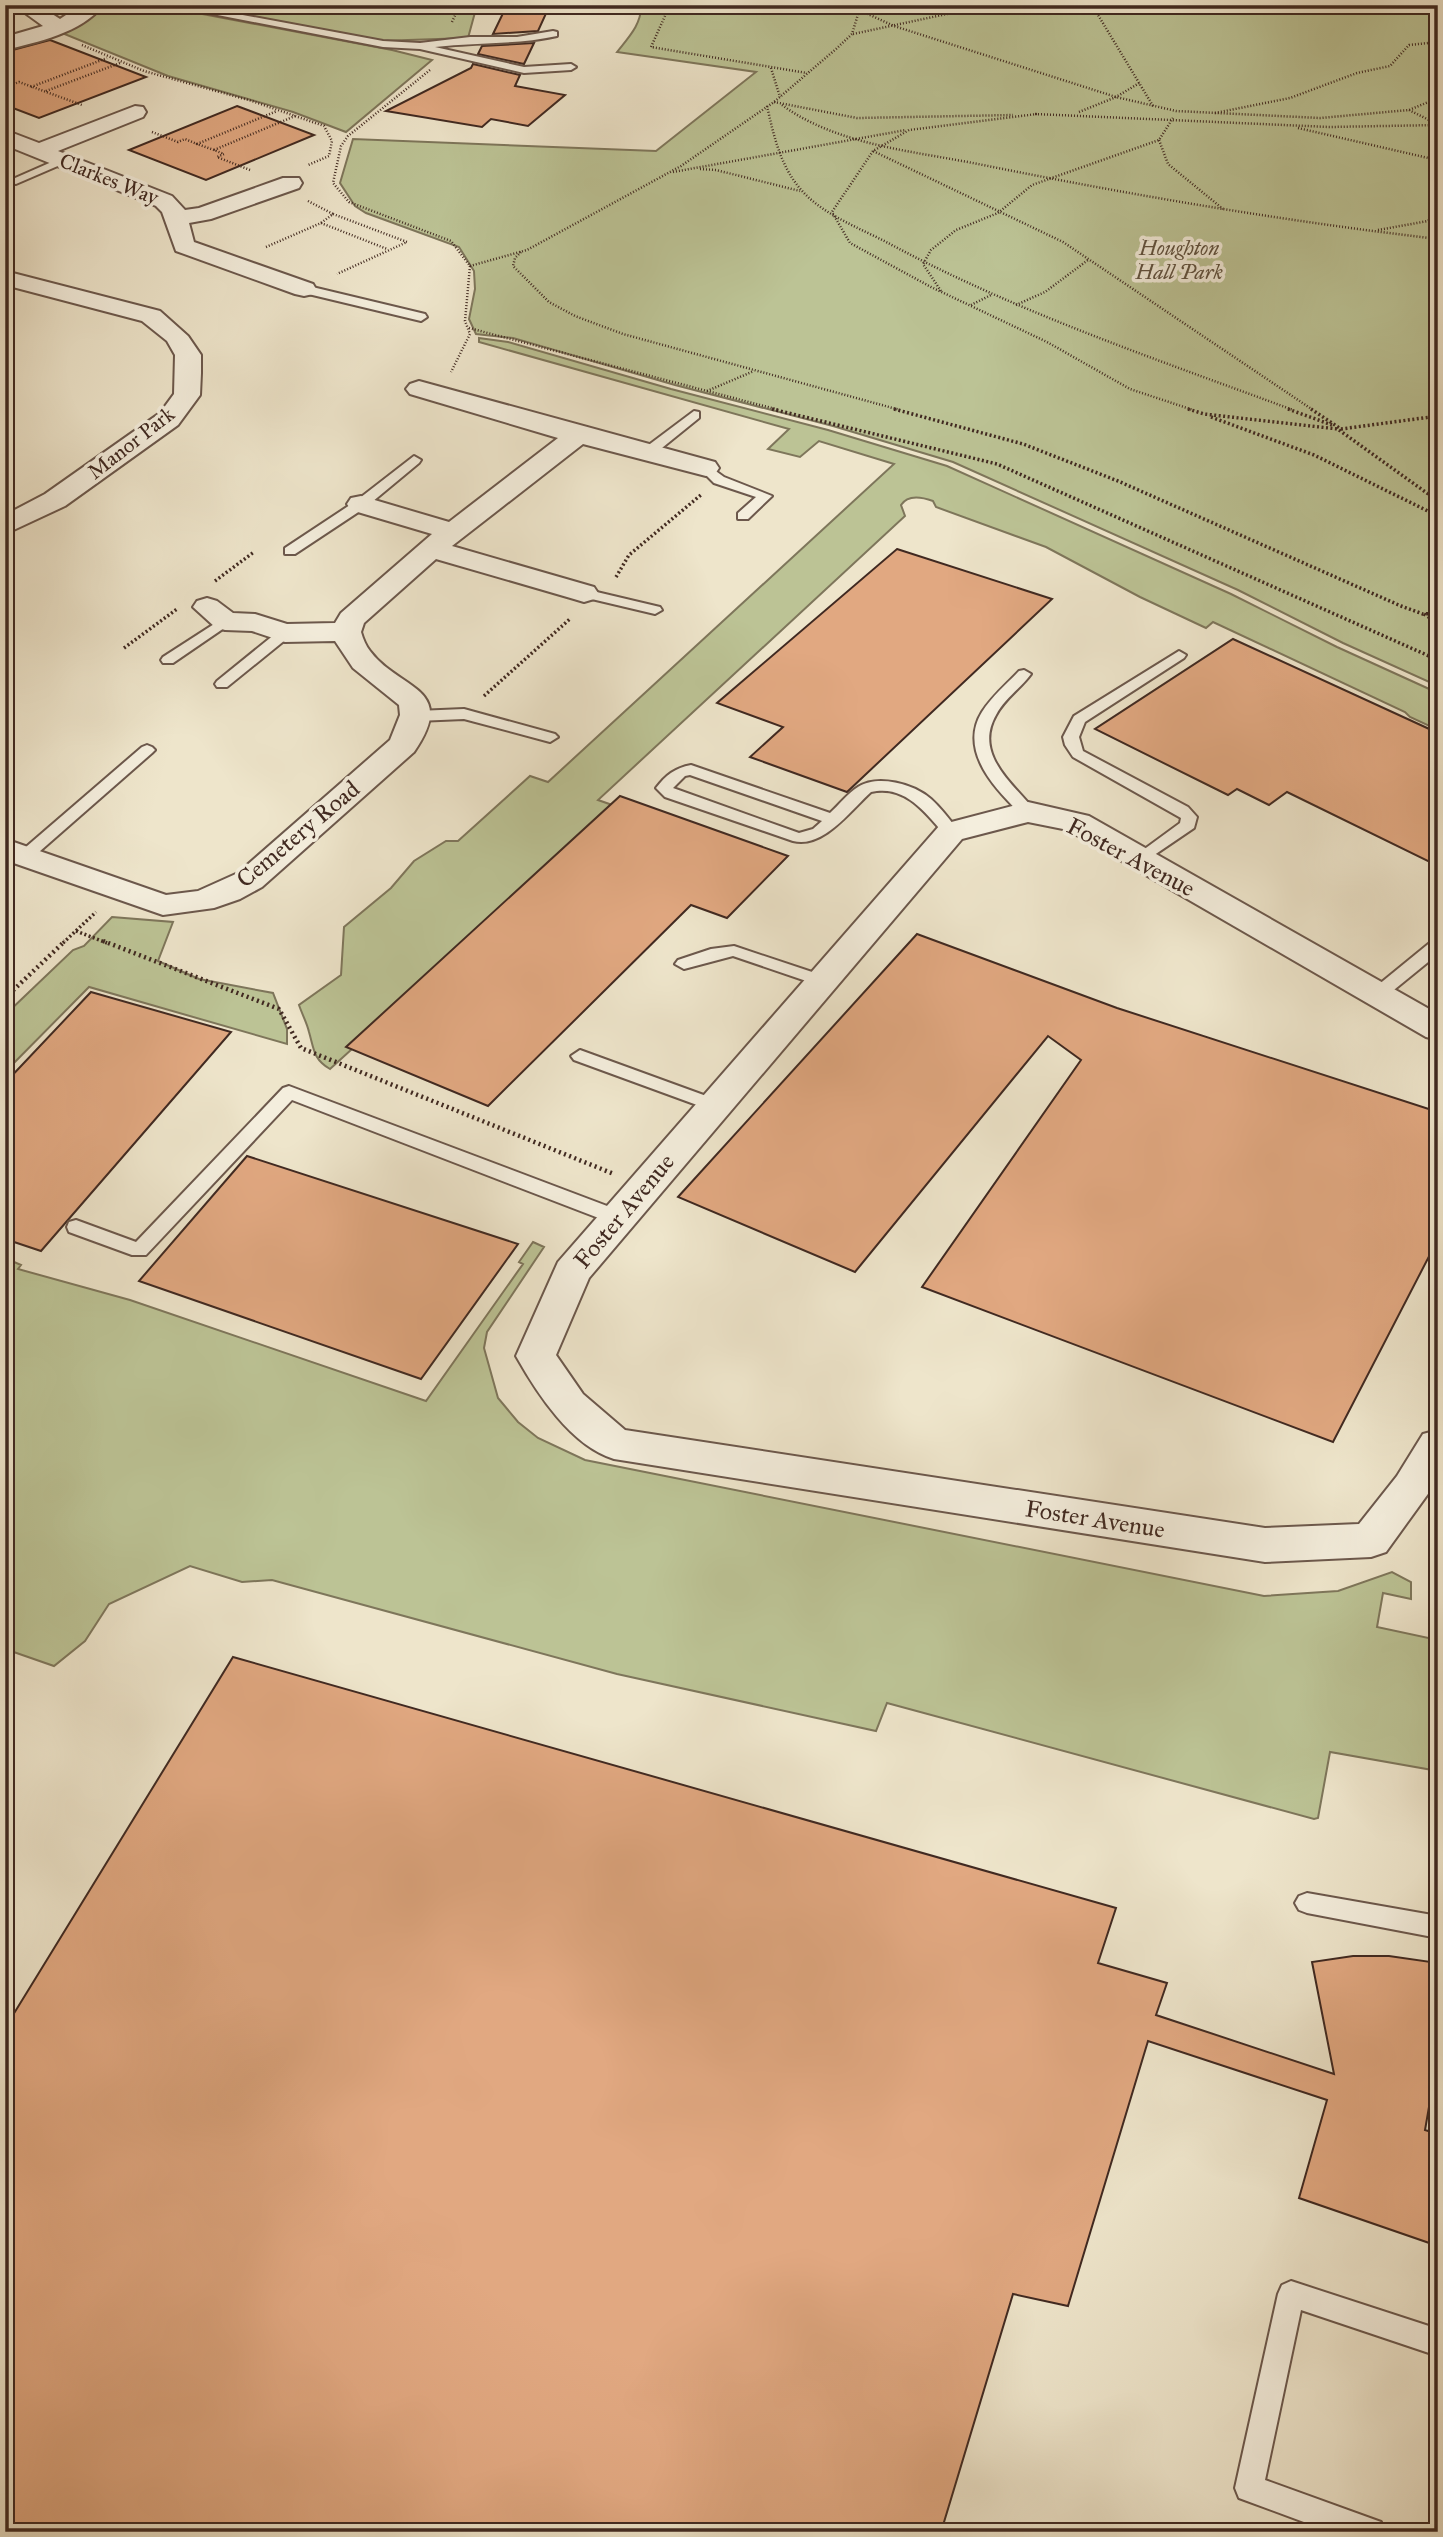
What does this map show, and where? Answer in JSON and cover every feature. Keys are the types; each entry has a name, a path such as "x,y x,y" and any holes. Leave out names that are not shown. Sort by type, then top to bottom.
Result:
{"street":[{"path":"24,5 54,27"},
{"path":"5,44 54,27 88,11 93,5"},
{"path":"38,150 127,115"},
{"name":"Clarkes Way","path":"5,137 153,194 173,209 184,246 304,289"},
{"path":"176,218 203,214 289,179"},
{"name":"Manor Park","path":"5,278 151,316 176,336 188,355 187,395 169,419 55,500 5,526"},
{"path":"428,391 578,435 706,468"},
{"path":"417,716 410,696 366,665 356,653 346,632 351,619 443,541 578,435"},
{"path":"361,504 443,541 584,593"},
{"path":"216,614 285,633 346,632"},
{"name":"Cemetery Road","path":"15,852 163,905 202,901 228,892 250,880 403,745 417,716"},
{"name":"Foster Avenue","path":"1438,1029 1078,823 1028,812 951,832 616,1217 572,1272 536,1356 569,1405 614,1444 1265,1545 1371,1540 1412,1487 1438,1445"}],"lane":[{"path":"171,5 383,44 420,46 446,42 517,40 552,34"},
{"path":"420,46 524,69 571,67"},
{"path":"12,182 63,160"},
{"path":"304,289 421,317"},
{"path":"404,313 429,301"},
{"path":"647,453 694,415"},
{"path":"290,551 361,504 414,460"},
{"path":"706,468 719,480 765,496 743,516"},
{"path":"584,593 655,610"},
{"path":"168,660 216,614"},
{"path":"222,684 285,633"},
{"path":"1141,859 1188,825 1189,817 1182,810 1078,754 1070,741 1070,733 1079,719 1179,654"},
{"path":"1024,674 988,715 982,729 984,754 992,771 1009,794 1028,812"},
{"path":"417,716 464,714 550,737"},
{"path":"15,852 148,750"},
{"path":"833,819 691,769 680,772 664,788 671,794 799,838 815,835 833,819 865,789 888,786 915,795 925,802 951,832"},
{"path":"1378,994 1438,945"},
{"path":"684,964 734,951 821,981"},
{"path":"580,1056 714,1105"},
{"path":"76,1227 139,1250 289,1092 616,1217"},
{"path":"1307,1903 1438,1927"},
{"path":"1370,2532 1249,2488 1291,2294 1438,2343"}],"path":[{"path":"446,42 460,5"},
{"path":"670,5 651,47 807,74"},
{"path":"848,5 894,26 1116,97 1176,111 1254,117 1320,118 1409,110 1438,98"},
{"path":"470,267 521,252 669,173 774,102 852,34 989,5"},
{"path":"1092,5 1141,82 1153,107"},
{"path":"852,34 859,10"},
{"path":"5,80 127,115 178,142 185,139 214,150 224,155 217,157 252,171 267,166 289,179 329,156 331,140 324,127 278,110 121,63 54,27"},
{"path":"1195,120 1225,110 1290,98 1357,74 1390,66 1409,45 1438,42"},
{"path":"428,391 469,340 469,328 465,321 470,267 451,241 349,202 333,183 342,144 354,130 431,69 442,53"},
{"path":"31,87 108,58"},
{"path":"45,92 121,63"},
{"path":"771,68 780,97"},
{"path":"1075,114 1116,97 1141,82"},
{"path":"774,102 857,118 1075,114 1329,127 1438,125"},
{"path":"782,105 793,115 858,138 1048,179 1326,227 1438,239"},
{"path":"767,106 777,153 801,191"},
{"path":"197,144 278,110"},
{"path":"1225,110 1438,159 1438,166"},
{"path":"1409,110 1438,125"},
{"path":"923,264 931,250 956,230 998,213 1032,185 1137,150 1159,139 1176,111"},
{"path":"669,173 858,138 1037,114"},
{"path":"214,150 296,116"},
{"path":"832,212 873,151 909,130"},
{"path":"1159,139 1168,164 1224,209"},
{"path":"331,140 342,144"},
{"path":"873,151 1063,242 1340,429 1438,501"},
{"path":"690,169 716,170 801,191 832,212 923,264 991,295 1340,429"},
{"path":"1366,231 1388,230 1428,221 1438,210"},
{"path":"832,212 850,243 1047,342 1130,389 1314,455 1438,516"},
{"path":"304,289 407,242 333,214"},
{"path":"230,263 321,223 388,250"},
{"path":"521,252 513,266 530,289 561,311 623,334 1023,444 1118,481 1423,614 1438,623"},
{"path":"1015,305 1028,302 1050,290 1088,260"},
{"path":"923,264 941,291"},
{"path":"970,305 991,295"},
{"path":"469,328 713,394 997,464 1438,660"},
{"path":"1204,414 1340,429 1392,424 1438,415"},
{"path":"1423,614 1438,613"},
{"path":"5,998 118,891"},
{"path":"76,931 279,1009 301,1048 644,1186"}],"green space":[{"path":"103,5 155,5 432,60 346,132 293,112 168,76 57,31 95,15"},
{"path":"196,5 477,5 468,38 378,41"},
{"name":"Houghton Hall Park","path":"641,5 1438,5 1438,686 1343,643 1238,590 953,462 833,426 675,385 513,338 476,334 469,319 475,289 474,271 459,247 366,213 355,206 340,183 353,139 656,151 756,72 617,52 637,25"},
{"path":"479,338 508,342 828,430 947,466 1231,594 1438,693 1438,730 1213,622 1206,628 1140,597 1046,547 936,507 933,501 907,499 901,505 905,516 598,800 618,807 330,1069 315,1053 299,1005 341,975 344,927 391,888 414,861 446,841 458,841 530,776 548,782 894,464 819,441 800,457 768,449 789,429 479,342"},
{"path":"112,917 173,922 158,961 199,979 273,993 287,1029 287,1044 89,987 5,1072 5,1015 73,950 84,946"},
{"path":"533,1242 544,1247 487,1332 484,1348 498,1398 518,1422 538,1438 585,1460 1264,1596 1338,1591 1392,1572 1411,1582 1411,1599 1383,1593 1377,1627 1438,1640 1438,1771 1330,1752 1318,1818 1314,1819 887,1703 876,1731 617,1674 272,1580 242,1582 190,1566 109,1604 85,1641 54,1666 5,1649 5,1258 21,1265 18,1269 130,1300 426,1401 523,1264 519,1262"}],"building":[{"path":"507,5 549,7 538,31 493,34"},
{"path":"50,40 146,77 39,118 5,105 5,52"},
{"path":"534,43 524,64 478,54 482,46"},
{"path":"473,64 520,75 515,86 565,95 528,126 491,119 482,127 386,111 471,68"},
{"path":"237,106 314,135 206,180 129,150"},
{"path":"897,549 1052,599 847,792 750,757 783,727 717,703"},
{"path":"1233,639 1438,733 1438,866 1287,792 1269,805 1237,789 1228,795 1095,729"},
{"path":"620,796 788,856 727,918 691,905 488,1106 346,1047"},
{"path":"917,934 1117,1008 1438,1112 1438,1239 1333,1442 922,1287 1081,1060 1048,1036 855,1272 678,1197"},
{"path":"91,992 231,1032 41,1251 5,1239 5,1083"},
{"path":"247,1156 518,1244 421,1379 139,1281"},
{"path":"233,1657 1116,1908 1098,1963 1167,1983 1156,2015 1334,2074 1312,1962 1353,1956 1389,1956 1438,1963 1438,2055 1425,2130 1438,2134 1438,2246 1299,2198 1327,2100 1148,2041 1068,2306 1013,2294 941,2532 5,2532 5,2028"}]}
